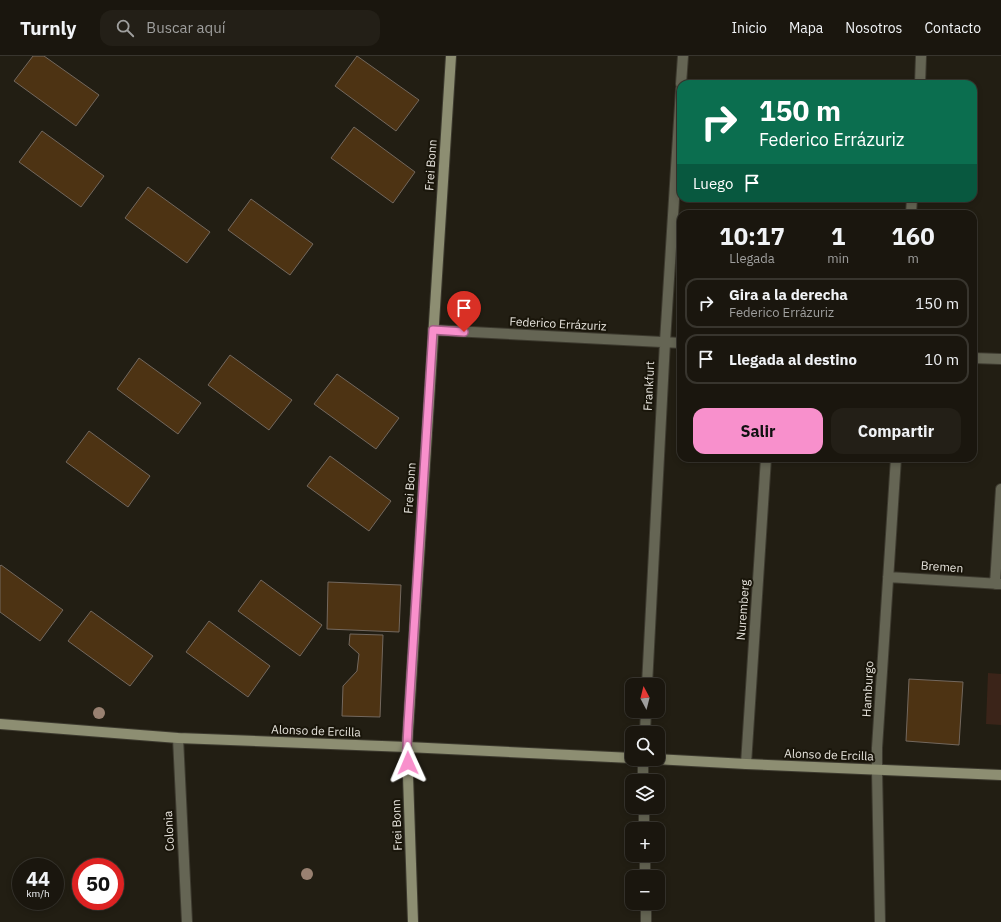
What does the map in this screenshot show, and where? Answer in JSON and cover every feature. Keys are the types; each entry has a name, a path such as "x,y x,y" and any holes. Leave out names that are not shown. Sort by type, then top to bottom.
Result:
{"street":[{"name":"Frei Bonn","path":"413,922 407,747 451,56"},
{"path":"681,80 683,56"},
{"path":"920,80 921,56"},
{"name":"Frankfurt","path":"647,678 664,342 677,149"},
{"name":"Federico Errázuriz","path":"433,330 677,343"},
{"path":"977,358 1001,359"},
{"name":"Nuremberg","path":"746,764 766,462"},
{"name":"Hamburgo","path":"880,922 877,770 896,462"},
{"name":"Bremen","path":"888,577 998,584 1001,489"},
{"name":"Alonso de Ercilla","path":"0,724 178,738 625,758"},
{"name":"Colonia","path":"178,738 187,922"},
{"name":"Alonso de Ercilla","path":"665,760 1001,775"},
{"path":"646,910 646,922"}],"shaded area":[{"path":"988,673 1001,674 1001,725 986,724"}],"building":[{"path":"33,56 44,56 99,95 76,126 14,81"},
{"path":"357,56 419,100 396,131 335,86"},
{"path":"354,127 415,172 393,203 331,158"},
{"path":"42,131 104,176 81,207 19,162"},
{"path":"148,187 210,232 187,263 125,218"},
{"path":"251,199 313,244 290,275 228,230"},
{"path":"230,355 292,400 269,430 208,385"},
{"path":"139,358 201,403 178,434 117,389"},
{"path":"337,374 399,418 376,449 314,404"},
{"path":"89,431 150,476 128,507 66,462"},
{"path":"330,456 391,501 369,531 307,486"},
{"path":"1,565 63,610 40,641 0,612"},
{"path":"261,580 322,625 300,656 238,611"},
{"path":"328,582 401,585 399,632 327,629"},
{"path":"91,611 153,656 130,686 68,641"},
{"path":"209,621 270,666 248,697 186,652"},
{"path":"350,634 383,635 380,717 342,716 343,686 357,671 359,654 349,645"},
{"path":"909,679 963,682 959,745 906,741"}],"route":[{"path":"408,763 408,725 433,330 464,332"}]}
